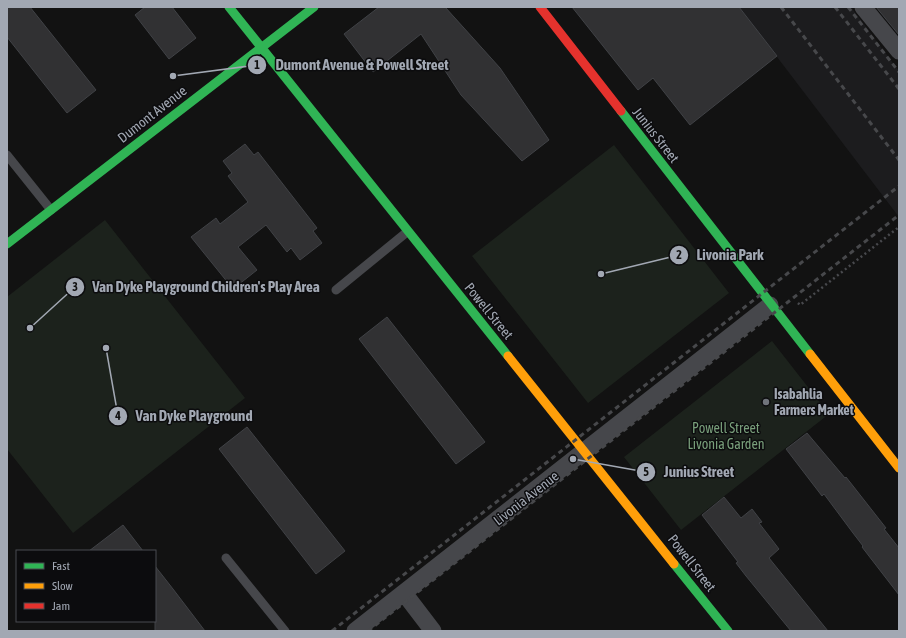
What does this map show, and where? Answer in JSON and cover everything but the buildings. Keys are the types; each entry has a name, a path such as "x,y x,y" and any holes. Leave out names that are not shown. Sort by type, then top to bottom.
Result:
{"street":[{"name":"Powell Street","path":"229,7 406,232 586,451 728,631"},
{"name":"Dumont Avenue","path":"7,244 314,7"},
{"name":"Junius Street","path":"540,7 770,305 899,468"},
{"path":"863,7 899,51"},
{"name":"Livonia Avenue","path":"355,631 770,305"},
{"path":"404,593 433,631"}],"lane":[{"path":"7,155 51,210"},
{"path":"336,290 406,232"},
{"path":"226,558 285,631"}],"path":[{"path":"800,305 899,227"}],"shaded area":[{"path":"739,7 851,7 899,71 899,217"}],"green space":[{"path":"614,145 729,293 588,403 472,256"},
{"path":"105,220 245,398 73,533 7,449 7,297"},
{"name":"Powell Street Livonia Garden","path":"772,341 829,414 681,530 624,457"}],"railway":[{"path":"781,7 899,160"},
{"path":"835,7 899,89"},
{"path":"848,7 899,72"},
{"path":"332,631 899,186"},
{"path":"368,631 899,215"}],"traffic: fast":[{"path":"229,7 508,356"},
{"path":"7,244 314,7"},
{"path":"621,111 810,354"},
{"path":"674,564 728,631"}],"traffic: slow":[{"path":"810,354 899,468"},
{"path":"508,356 674,564"}],"traffic: jam":[{"path":"540,7 621,111"}],"place":[{"name":"Dumont Avenue & Powell Street","path":"173,76"},
{"name":"Livonia Park","path":"601,274"},
{"name":"Van Dyke Playground Children's Play Area","path":"30,328"},
{"name":"Van Dyke Playground","path":"106,348"},
{"name":"Isabahlia Farmers Market","path":"766,402"},
{"name":"Junius Street","path":"573,459"}]}
